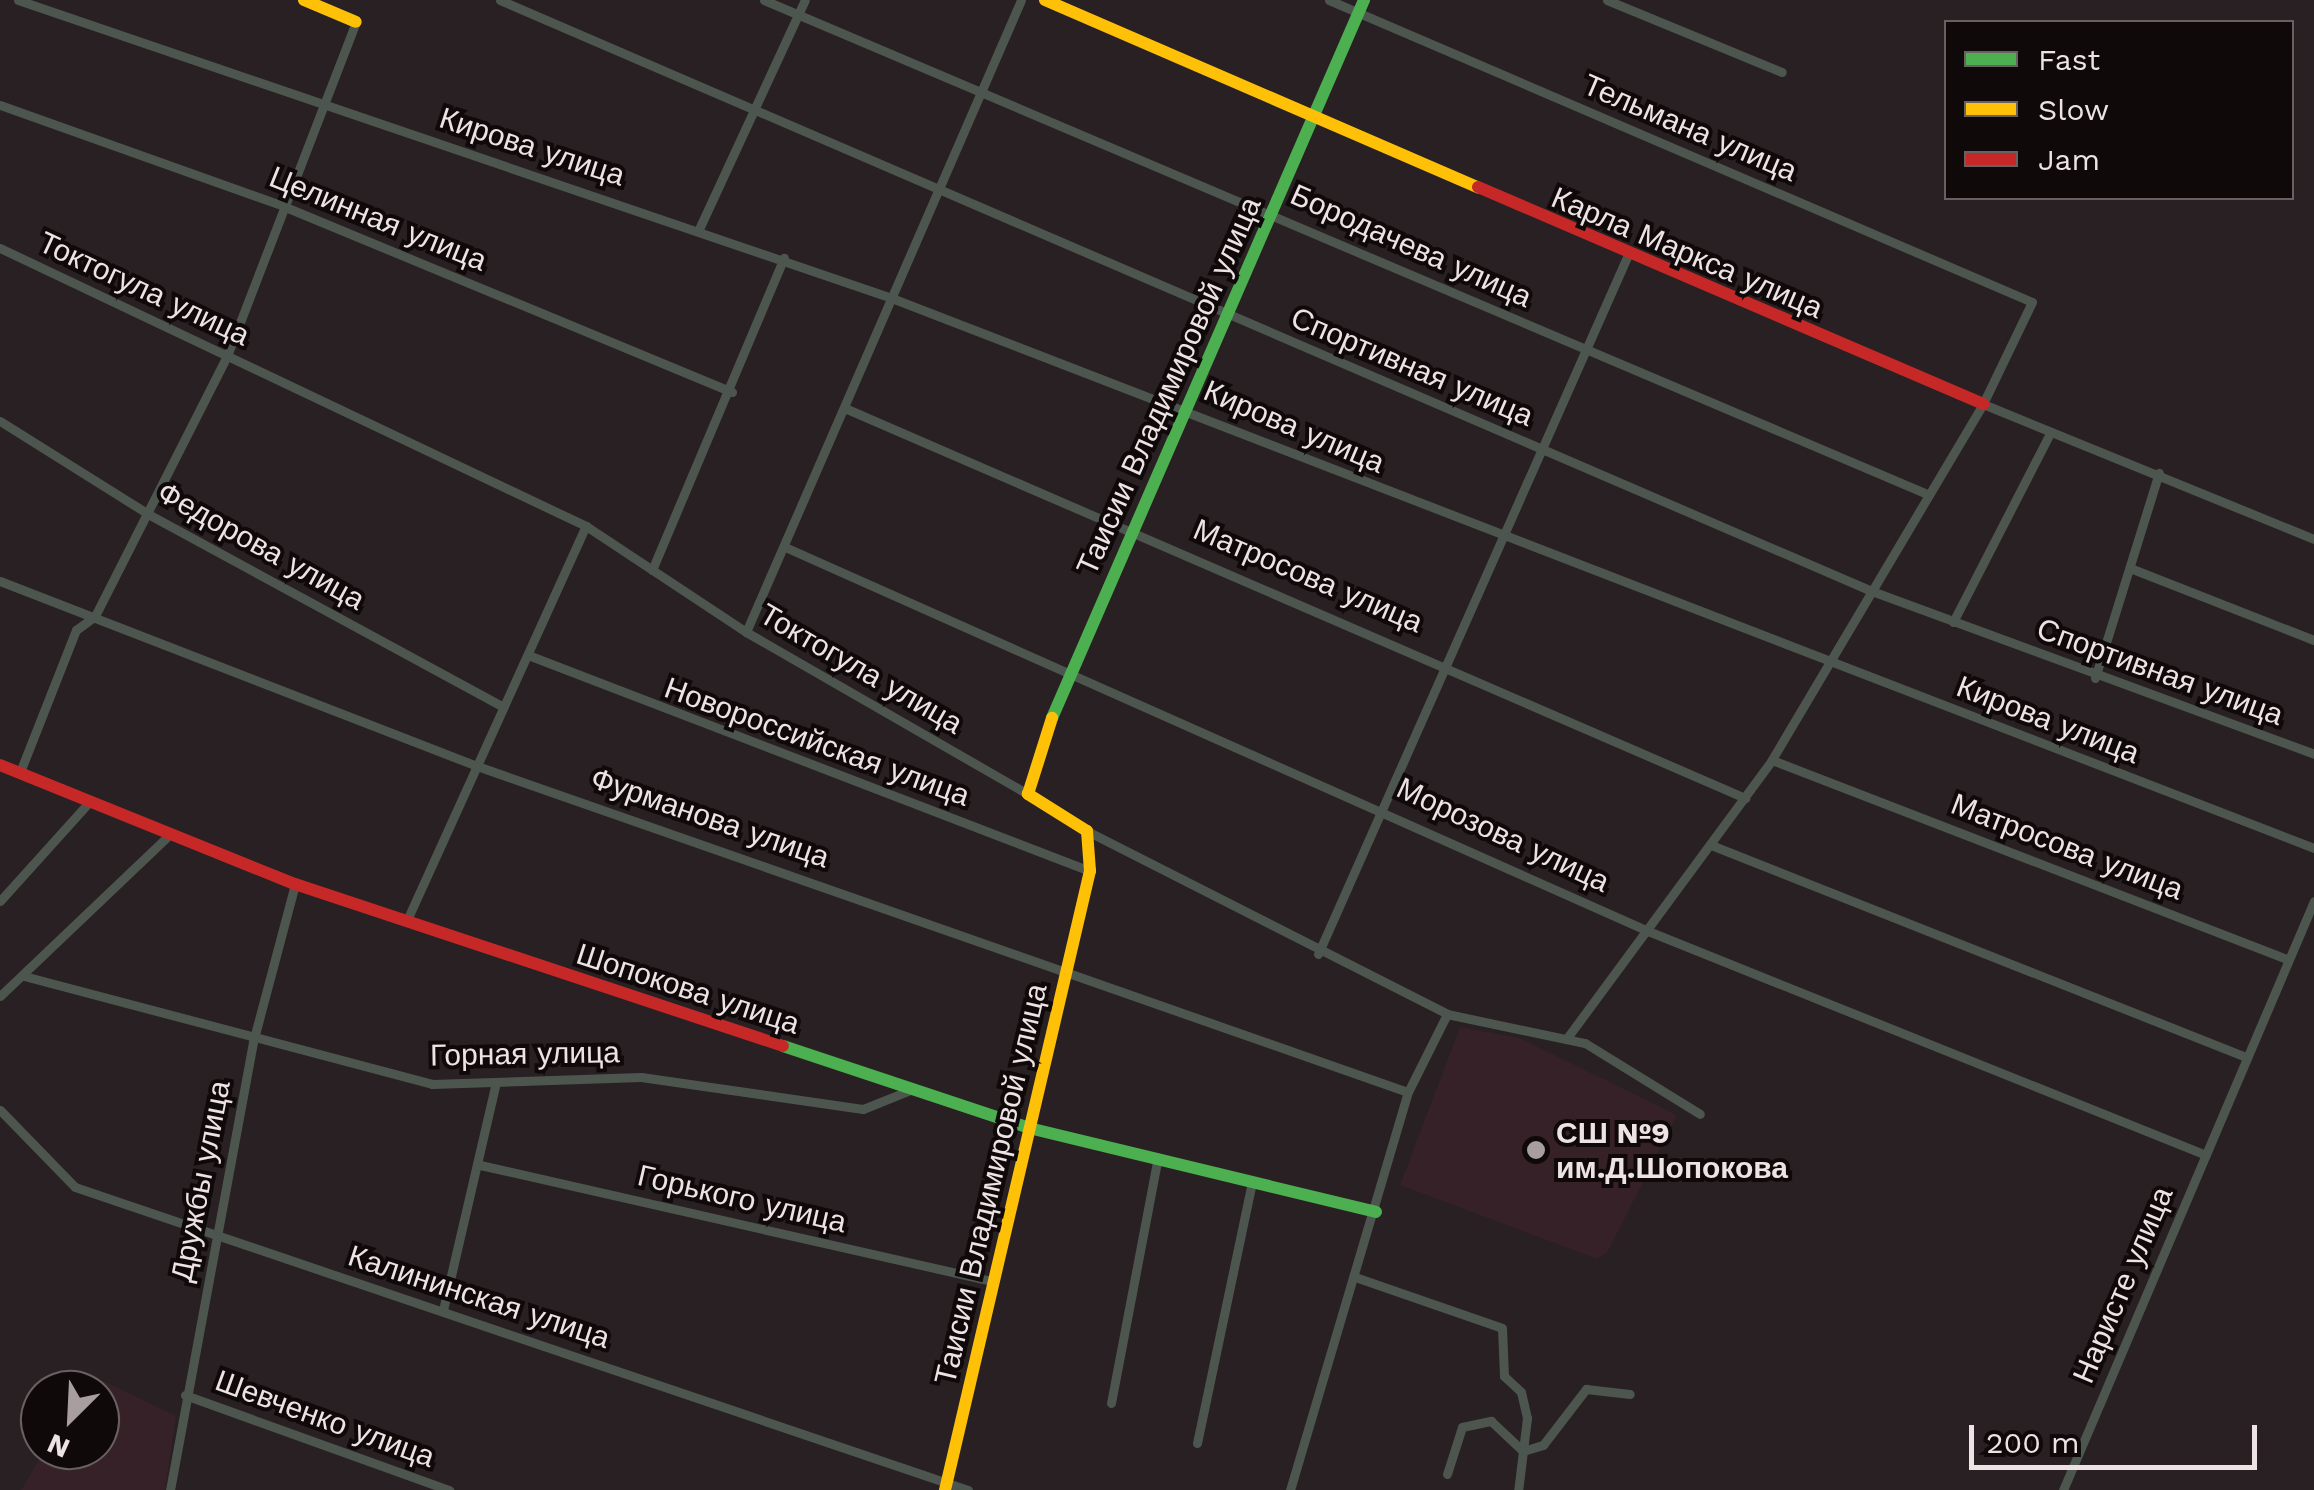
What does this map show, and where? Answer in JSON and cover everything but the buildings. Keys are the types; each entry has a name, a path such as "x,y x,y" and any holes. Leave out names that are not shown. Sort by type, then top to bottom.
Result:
{"street":[{"name":"Кирова улица","path":"18,0 889,296 1074,374 1187,408 1499,535 2314,848"},
{"path":"20,772 76,630 95,616 227,356 356,22 304,0"},
{"name":"Спортивная улица","path":"500,0 1869,590 2096,678 2314,754"},
{"name":"Бородачева улица","path":"764,0 981,88 1927,494"},
{"path":"699,229 758,112 806,0"},
{"path":"746,632 847,408 889,296 940,189 1020,0"},
{"name":"Карла Маркса улица","path":"1045,0 1627,256 2314,539"},
{"name":"Тельмана улица","path":"1329,0 1361,6 2032,302 1983,404"},
{"path":"1608,0 1782,72"},
{"name":"Таисии Владимировой улица","path":"1028,794 1132,529 1231,316 1361,6"},
{"name":"Целинная улица","path":"0,105 283,206 732,392"},
{"name":"Токтогула улица","path":"0,248 586,526 746,632 1087,831 1318,954 1448,1014 1567,1038 1700,1114"},
{"path":"1318,954 1442,661 1627,256"},
{"path":"652,570 732,392 784,258"},
{"path":"1567,1038 1772,760 1826,662 1983,404"},
{"name":"Матросова улица","path":"847,408 1442,661 1745,798"},
{"name":"Федорова улица","path":"0,421 148,514 503,707"},
{"path":"1953,622 2050,433"},
{"path":"2096,678 2160,473"},
{"path":"407,920 586,526"},
{"name":"Морозова улица","path":"786,547 1382,806 1648,931 2206,1154"},
{"path":"2130,568 2314,640"},
{"name":"Фурманова улица","path":"0,582 477,766 1068,968 1408,1092"},
{"name":"Новороссийская улица","path":"528,655 1090,870"},
{"name":"Матросова улица","path":"1772,760 2287,959"},
{"name":"Шопокова улица","path":"0,765 295,884 1030,1128 1376,1212"},
{"path":"0,901 90,801"},
{"name":"Таисии Владимировой улица","path":"946,1486 1090,870 1087,831"},
{"path":"0,996 170,834"},
{"path":"1710,846 2246,1057"},
{"name":"Дружбы улица","path":"170,1490 184,1395 253,1042 295,884"},
{"name":"Наристе улица","path":"2063,1490 2314,902"},
{"name":"Горная улица","path":"24,976 253,1042 432,1084 641,1077 863,1108 916,1088"},
{"path":"1290,1490 1358,1278 1408,1092 1448,1014"},
{"path":"443,1310 480,1165 496,1082"},
{"name":"Калининская улица","path":"0,1110 75,1187 215,1237 443,1310 946,1486 968,1490"},
{"path":"1111,1402 1158,1157"},
{"name":"Горького улица","path":"480,1165 992,1282"},
{"path":"1197,1442 1252,1181"},
{"path":"1358,1278 1502,1328 1504,1376 1521,1392 1527,1418 1518,1490"},
{"path":"1523,1452 1543,1445 1586,1389 1630,1394"},
{"name":"Шевченко улица","path":"184,1395 449,1490"},
{"path":"1447,1474 1462,1427 1475,1418 1492,1420 1523,1452"}],"shaded area":[{"name":"СШ №9 им.Д.Шопокова","path":"1460,1027 1520,1038 1677,1115 1607,1253 1597,1259 1400,1185"},
{"path":"120,1389 176,1416 165,1490 21,1490 33,1470 120,1470"}],"traffic: fast":[{"path":"1052,718 1364,0"},
{"path":"783,1046 1029,1128 1376,1212"}],"traffic: slow":[{"path":"304,0 356,22"},
{"path":"1045,0 1478,187"},
{"path":"945,1490 1090,871 1087,831 1028,794 1052,718"}],"traffic: jam":[{"path":"1478,187 1983,404"},
{"path":"0,765 295,884 783,1046"}],"place":[{"name":"СШ №9 им.Д.Шопокова","path":"1536,1150"}]}
